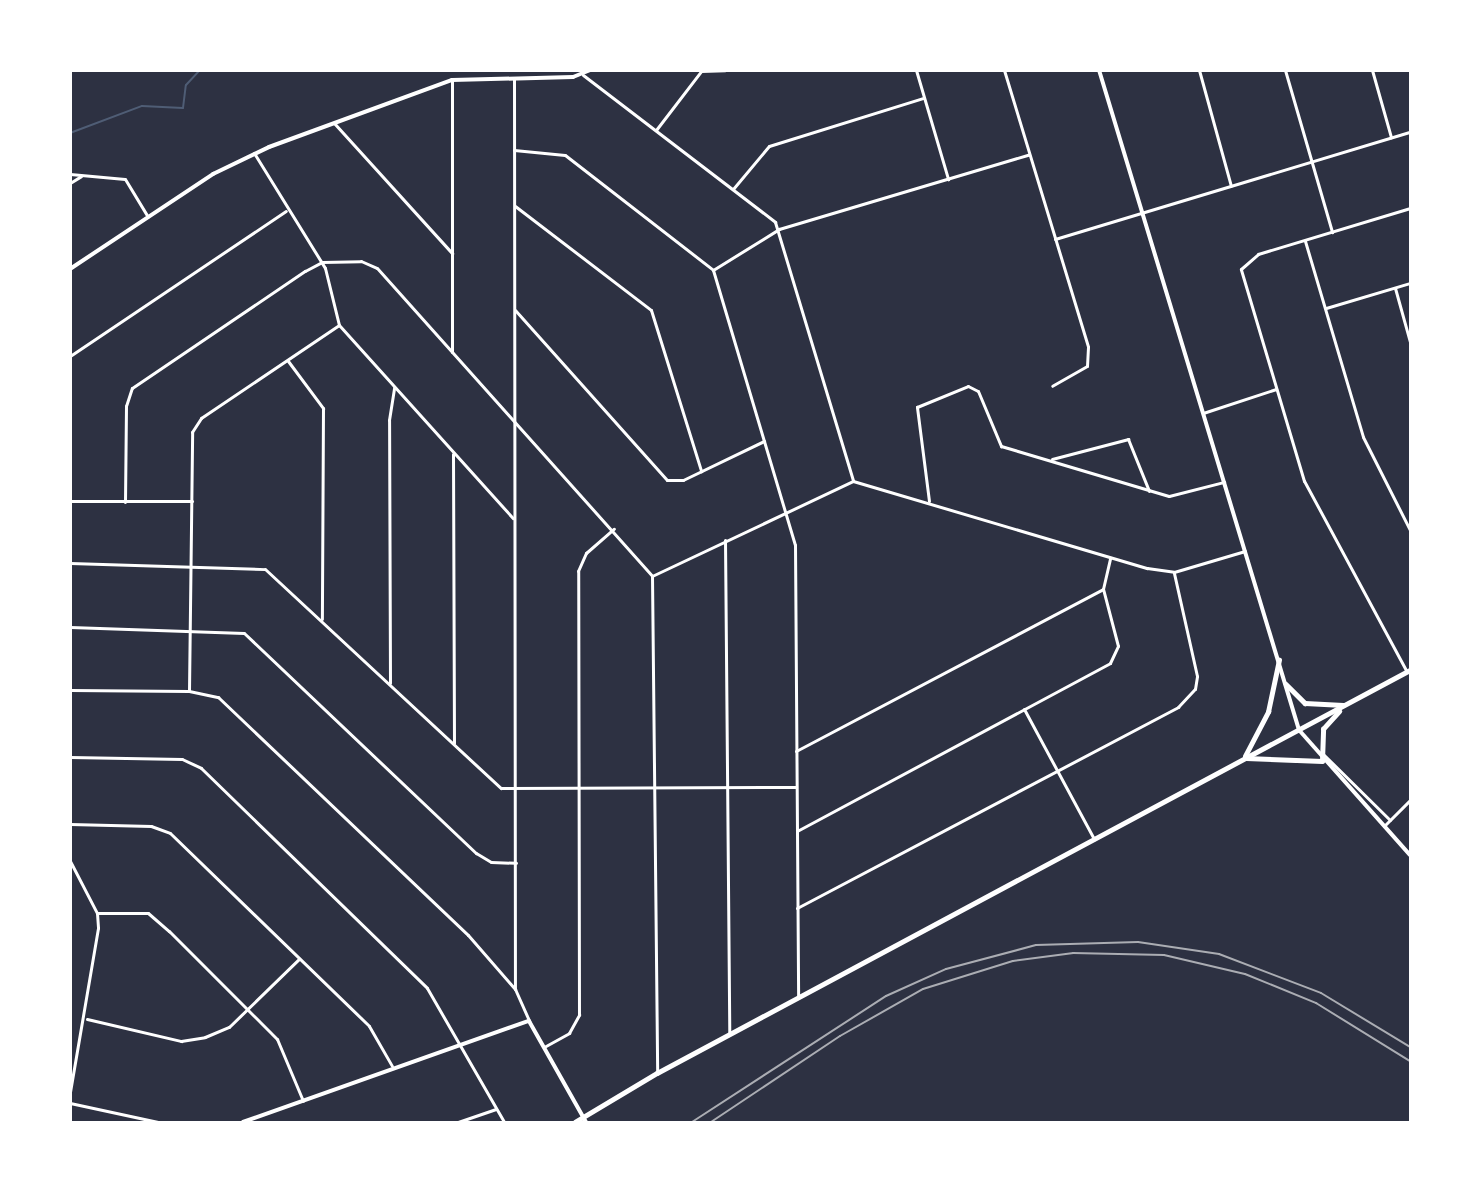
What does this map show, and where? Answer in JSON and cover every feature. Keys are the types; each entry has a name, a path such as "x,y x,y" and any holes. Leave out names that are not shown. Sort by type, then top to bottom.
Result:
{"main road":[{"path":"1244,758 1268,712 1279,660"},
{"path":"575,1122 657,1073 1409,671"},
{"path":"1286,684 1312,706 1346,705"},
{"path":"1244,758 1322,761 1319,750 1323,729 1346,705"}],"street":[{"path":"70,269 148,217 254,153 452,80 583,75 590,70"},
{"path":"656,130 701,71 725,70"},
{"path":"916,70 948,179"},
{"path":"1004,70 1089,359 1080,374 1052,386"},
{"path":"1099,70 1299,730 1322,761 1410,855"},
{"path":"1198,70 1231,186"},
{"path":"1285,70 1332,232"},
{"path":"1372,70 1391,137"},
{"path":"583,75 733,189 779,229 853,481"},
{"path":"514,78 515,989"},
{"path":"452,80 452,354"},
{"path":"733,189 769,146 923,98"},
{"path":"334,123 453,254"},
{"path":"1055,239 1410,132"},
{"path":"514,150 565,155 713,270 785,510 796,558 798,998"},
{"path":"254,153 286,211 322,262 339,325 514,519"},
{"path":"713,270 779,229 1028,155"},
{"path":"70,174 125,179 148,217"},
{"path":"70,183 81,176"},
{"path":"514,206 651,310 701,471"},
{"path":"1409,671 1304,481 1242,278 1249,258 1410,208"},
{"path":"70,356 286,211"},
{"path":"1305,241 1363,437 1410,530"},
{"path":"125,502 126,406 132,388 322,262 372,265 614,530 652,576 657,1073"},
{"path":"1326,308 1410,283"},
{"path":"1395,288 1410,342"},
{"path":"515,309 662,476 676,482 764,441"},
{"path":"189,691 194,426 339,325"},
{"path":"288,362 322,408 321,619"},
{"path":"390,683 389,420 394,387"},
{"path":"929,501 917,407 961,387 978,391 997,443 1149,491 1179,496 1224,482"},
{"path":"1203,413 1276,388"},
{"path":"1050,460 1128,439 1149,491"},
{"path":"453,454 454,743"},
{"path":"652,576 785,510 853,481 929,501 1110,558 1174,572 1245,551"},
{"path":"70,501 192,501"},
{"path":"544,1047 569,1033 579,1015 578,571 586,553 614,530"},
{"path":"724,540 729,1035"},
{"path":"796,831 1024,709 1115,657 1118,646 1103,589 1110,558"},
{"path":"70,563 265,569 390,683 498,787 796,787"},
{"path":"797,908 1178,706 1195,689 1195,661 1174,572"},
{"path":"796,751 1103,589"},
{"path":"70,627 236,630 251,638 476,853 491,862 516,863"},
{"path":"70,690 189,691 218,697 235,711 468,935 515,989 529,1021 586,1122"},
{"path":"1024,709 1056,772 1095,840"},
{"path":"1319,750 1390,820"},
{"path":"70,757 195,764 427,988 458,1046 504,1122"},
{"path":"1383,827 1410,800"},
{"path":"70,824 151,826 170,832 369,1026 392,1066"},
{"path":"70,861 97,912 87,1019 70,1092"},
{"path":"97,912 148,914 282,1045 303,1101"},
{"path":"87,1019 187,1042 220,1032 247,1010 298,959"},
{"path":"243,1122 392,1066 529,1021"},
{"path":"70,1103 158,1122"},
{"path":"458,1122 496,1109"}],"waterway":[{"path":"70,133 142,106 183,108 186,85 200,70"}],"railway":[{"path":"692,1122 886,996 946,969 1036,945 1138,942 1219,954 1321,993 1410,1047"},
{"path":"711,1122 840,1036 923,989 1013,961 1073,953 1164,955 1245,974 1316,1003 1410,1061"}]}
